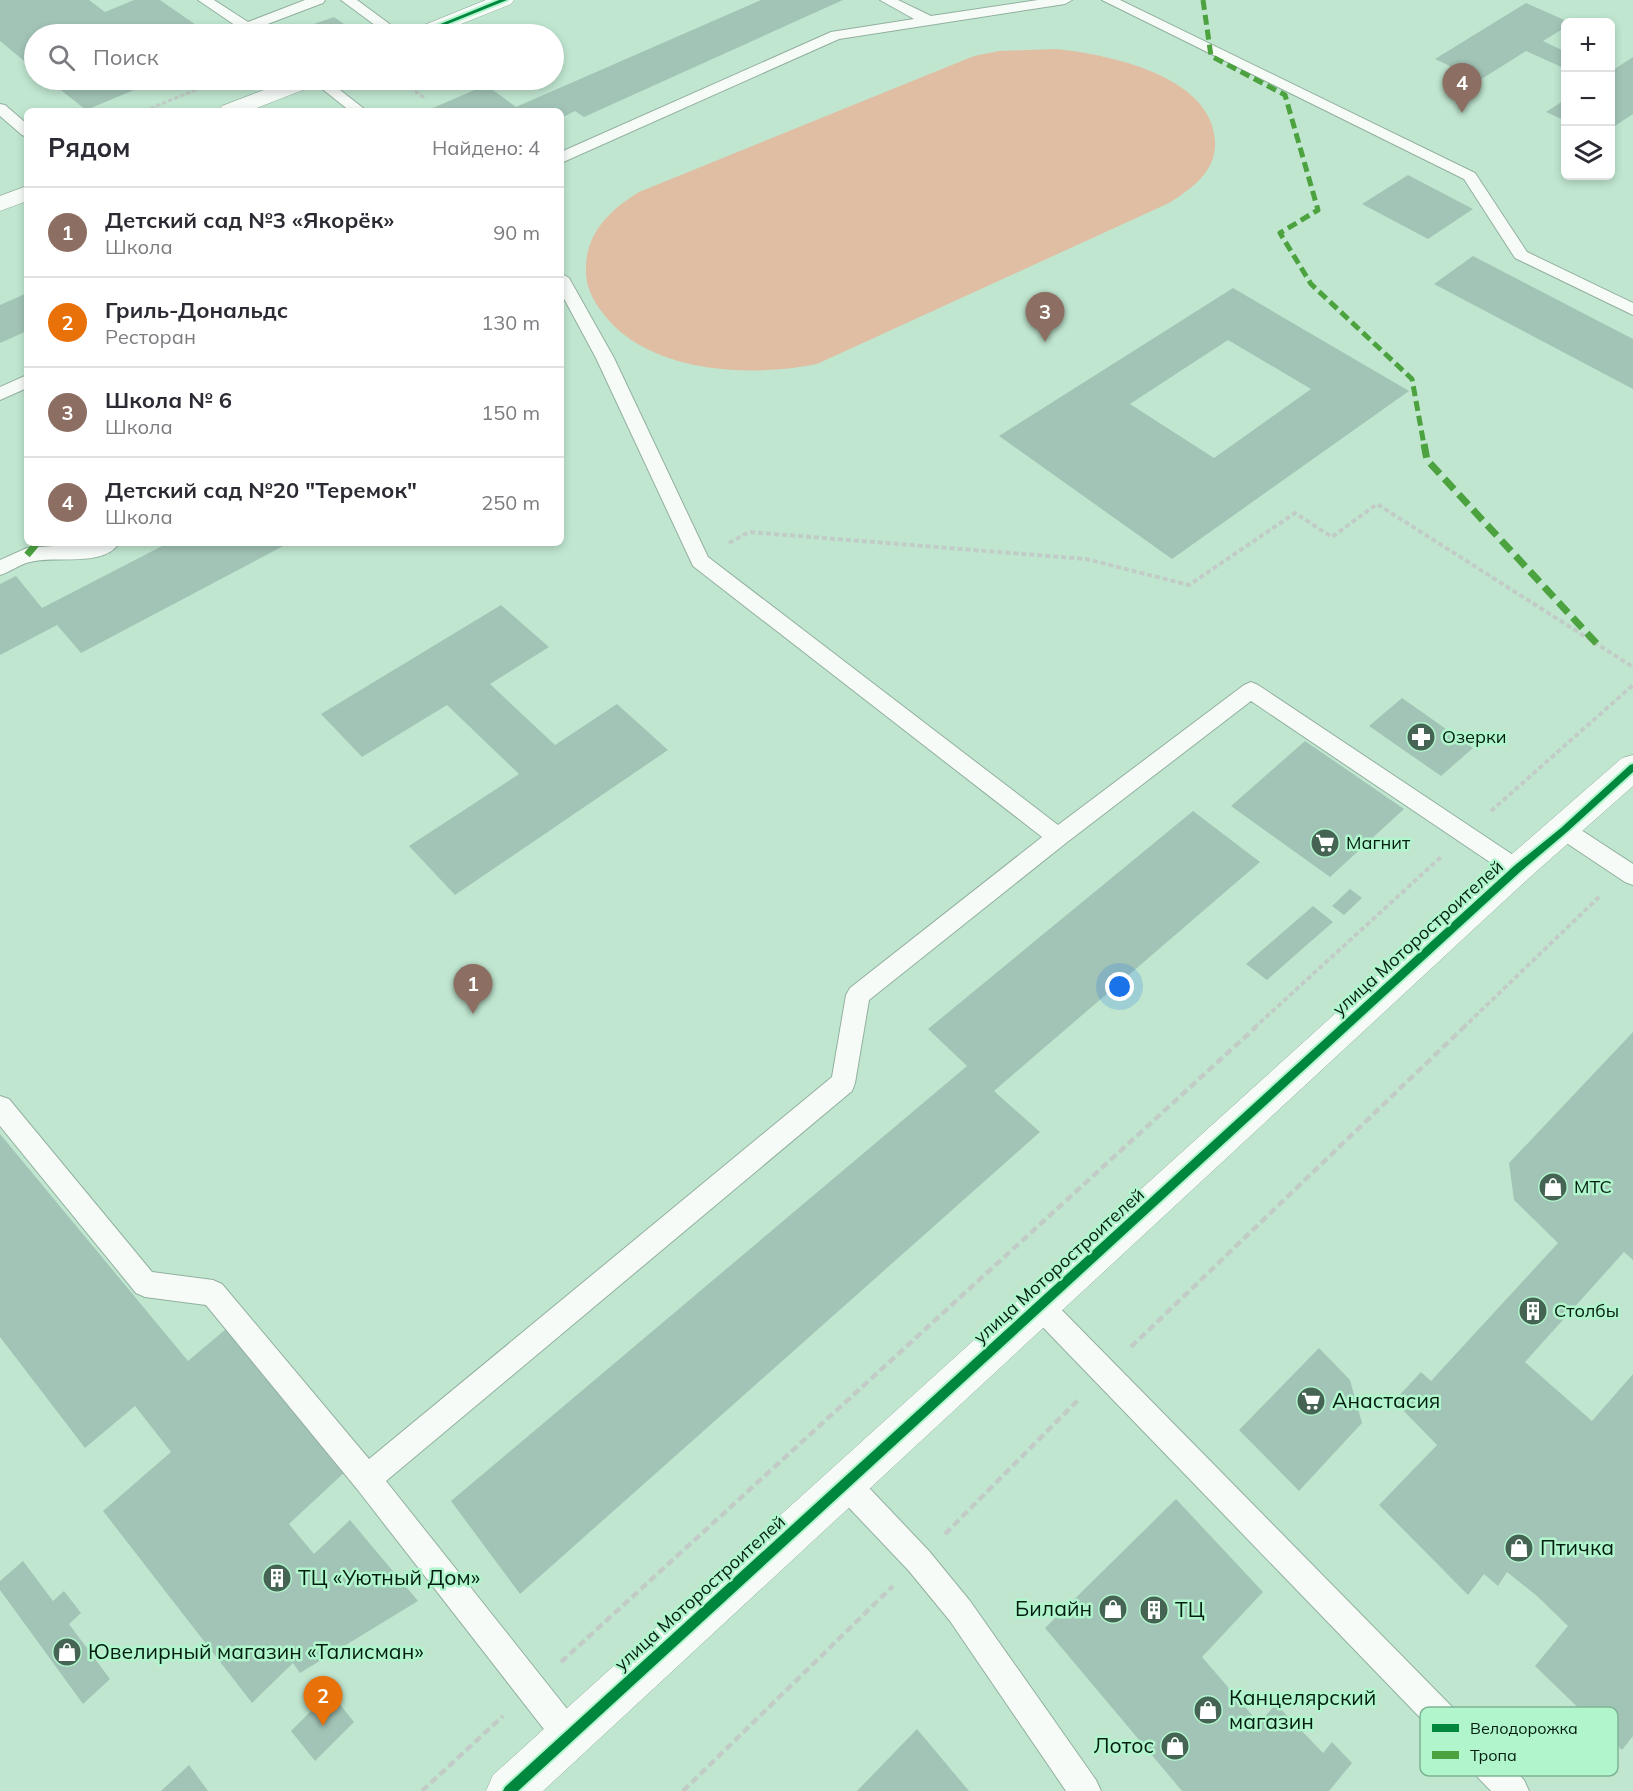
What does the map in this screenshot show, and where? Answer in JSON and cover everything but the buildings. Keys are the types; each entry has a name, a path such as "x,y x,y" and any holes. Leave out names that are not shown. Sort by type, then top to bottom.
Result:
{"street":[{"path":"444,24 504,0"},
{"path":"238,108 283,90"},
{"path":"0,204 24,194"},
{"name":"улица Моторостроителей","path":"509,1791 1517,869 1633,767"}],"lane":[{"path":"205,0 241,24"},
{"path":"267,24 318,0"},
{"path":"348,0 382,24"},
{"path":"887,0 927,21"},
{"path":"564,157 836,35 1065,0"},
{"path":"1109,0 1470,176 1521,255 1633,310"},
{"path":"332,90 356,108"},
{"path":"0,108 7,124 24,131"},
{"path":"564,283 605,358 700,561 1058,837"},
{"path":"0,394 24,382"},
{"path":"0,568 27,555 93,551 103,546"},
{"path":"367,1479 843,1083 858,995 1058,837 1251,690 1517,869"},
{"path":"1564,830 1630,873"},
{"path":"0,1107 145,1284 213,1293 367,1479 568,1735"},
{"path":"1040,1306 1431,1707"},
{"path":"845,1483 919,1561 960,1611 1085,1791"},
{"path":"1498,1776 1513,1791"}],"path":[{"path":"151,108 195,90"},
{"path":"413,90 426,99"},
{"path":"700,561 749,532 1086,559 1189,585 1294,513 1332,537 1377,504 1633,667"},
{"path":"422,1791 1465,834 1633,685"},
{"path":"683,1791 919,1561 1105,1372 1630,873"}],"shaded area":[{"path":"1056,49 1101,56 1153,72 1176,84 1196,99 1209,118 1215,140 1212,161 1202,178 1169,203 817,364 790,368 731,370 671,359 645,348 621,332 602,312 592,296 586,273 587,254 591,242 610,214 639,192 974,56 999,51"}],"marked path":[{"path":"1203,0 1211,56 1285,95 1318,210 1280,233 1311,284 1412,379 1427,460 1598,645"},
{"path":"27,555 34,546"}],"cycle path":[{"path":"444,24 504,0"},
{"path":"509,1791 1517,869 1633,767"}],"place":[{"name":"Детский сад №20 \"Теремок\"","path":"1462,113"},
{"name":"Школа № 6","path":"1045,342"},
{"name":"Озерки","path":"1421,737"},
{"name":"Магнит","path":"1325,843"},
{"name":"Детский сад №3 «Якорёк»","path":"473,1014"},
{"name":"МТС","path":"1553,1187"},
{"name":"Столбы","path":"1533,1311"},
{"name":"Анастасия","path":"1311,1401"},
{"name":"Птичка","path":"1519,1548"},
{"name":"ТЦ «Уютный Дом»","path":"277,1578"},
{"name":"Билайн","path":"1113,1609"},
{"name":"ТЦ","path":"1154,1610"},
{"name":"Ювелирный магазин «Талисман»","path":"67,1652"},
{"name":"Канцелярский магазин","path":"1208,1710"},
{"name":"Гриль-Дональдс","path":"323,1726"},
{"name":"Лотос","path":"1175,1746"}]}
